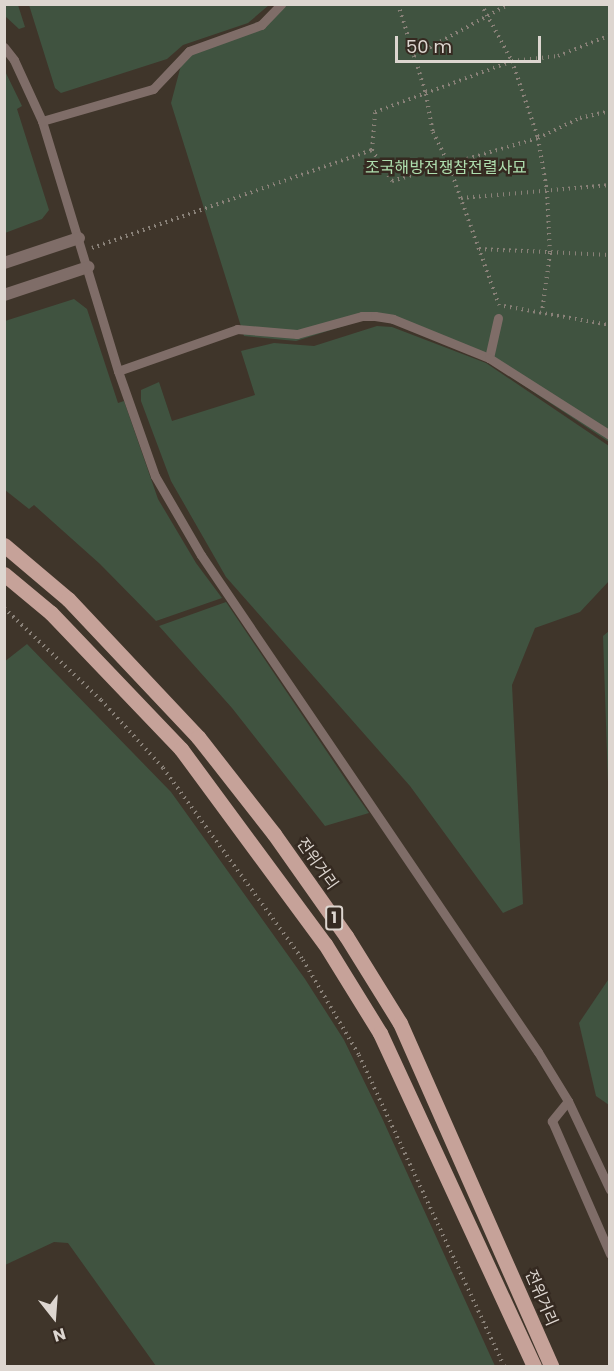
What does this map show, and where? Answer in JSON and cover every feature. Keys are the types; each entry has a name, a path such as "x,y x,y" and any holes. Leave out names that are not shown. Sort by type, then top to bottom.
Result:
{"main road":[{"name":"전위거리","path":"4,545 68,599 198,737 274,834 346,936 400,1023 551,1366"},
{"name":"전위거리","path":"4,574 119,681 181,748 325,944 380,1033 534,1366"}],"street":[{"path":"4,263 79,238"},
{"path":"4,295 88,267"}],"lane":[{"path":"42,121 153,89 189,51 261,25 281,4"},
{"path":"4,47 14,60 42,121 118,371 155,476 201,555 353,783 479,961 568,1101 609,1190"},
{"path":"118,371 237,329 297,334 362,316 393,319 489,358 609,435"},
{"path":"489,358 498,318"},
{"path":"568,1101 552,1121 609,1254"}],"path":[{"path":"481,4 512,61 538,138 547,191 550,253 542,312"},
{"path":"414,56 509,4"},
{"path":"399,5 426,94 433,132 448,163 499,305 498,318"},
{"path":"609,35 558,56 512,61 375,112 372,150 392,181 538,138 580,118 609,111"},
{"path":"83,252 372,150"},
{"path":"461,198 609,185"},
{"path":"479,249 609,255"},
{"path":"499,305 609,325"},
{"path":"4,608 101,700 163,768 303,960 359,1055 504,1366"}],"green space":[{"path":"29,4 269,5 248,23 183,45 167,59 61,93 55,88"},
{"path":"4,5 18,5 25,27 19,29 5,16"},
{"name":"조국해방전쟁참전렬사묘","path":"277,5 609,5 609,442 487,361 394,322 363,320 296,341 244,336 171,103 185,50 261,21"},
{"path":"4,69 22,106 17,109 49,210 42,219 5,233"},
{"path":"74,299 87,309 118,403 124,401 158,499 196,563 222,598 156,621 100,564 34,505 29,509 5,490 5,321"},
{"path":"377,326 392,327 486,363 609,446 609,581 580,612 535,628 512,685 523,904 503,913 410,786 226,577 171,481 141,401 141,390 159,382 172,421 255,395 241,351 274,343 314,346"},
{"path":"226,602 369,813 325,826 232,708 159,626"},
{"path":"609,631 609,812 603,636"},
{"path":"27,644 171,792 305,979 344,1040 495,1366 156,1366 68,1243 54,1242 5,1265 4,662"},
{"path":"608,980 609,1105 596,1096 579,1023"}]}
